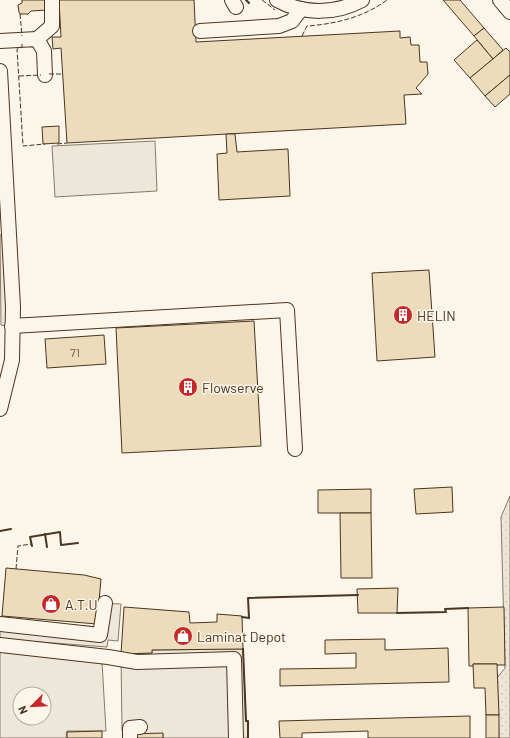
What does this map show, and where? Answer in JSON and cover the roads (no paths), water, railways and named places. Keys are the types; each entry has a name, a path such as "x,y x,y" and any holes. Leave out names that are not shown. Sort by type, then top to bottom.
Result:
{"street":[{"path":"0,41 37,39 52,26 52,0"},
{"path":"277,0 287,6 336,10 362,0"},
{"path":"500,0 510,12"},
{"path":"200,31 279,26 292,21 307,7"},
{"path":"37,39 44,50 45,75"},
{"path":"0,71 13,306 12,360 0,409"},
{"path":"12,326 287,310 295,449"},
{"path":"0,624 100,635 105,604"},
{"path":"0,645 108,657 137,662 234,659 236,738"},
{"path":"130,738 130,728 140,727"}],"place":[{"name":"HELIN","path":"403,315"},
{"name":"Flowserve","path":"188,387"},
{"name":"A.T.U","path":"51,604"},
{"name":"Laminat Depot","path":"183,636"}]}
